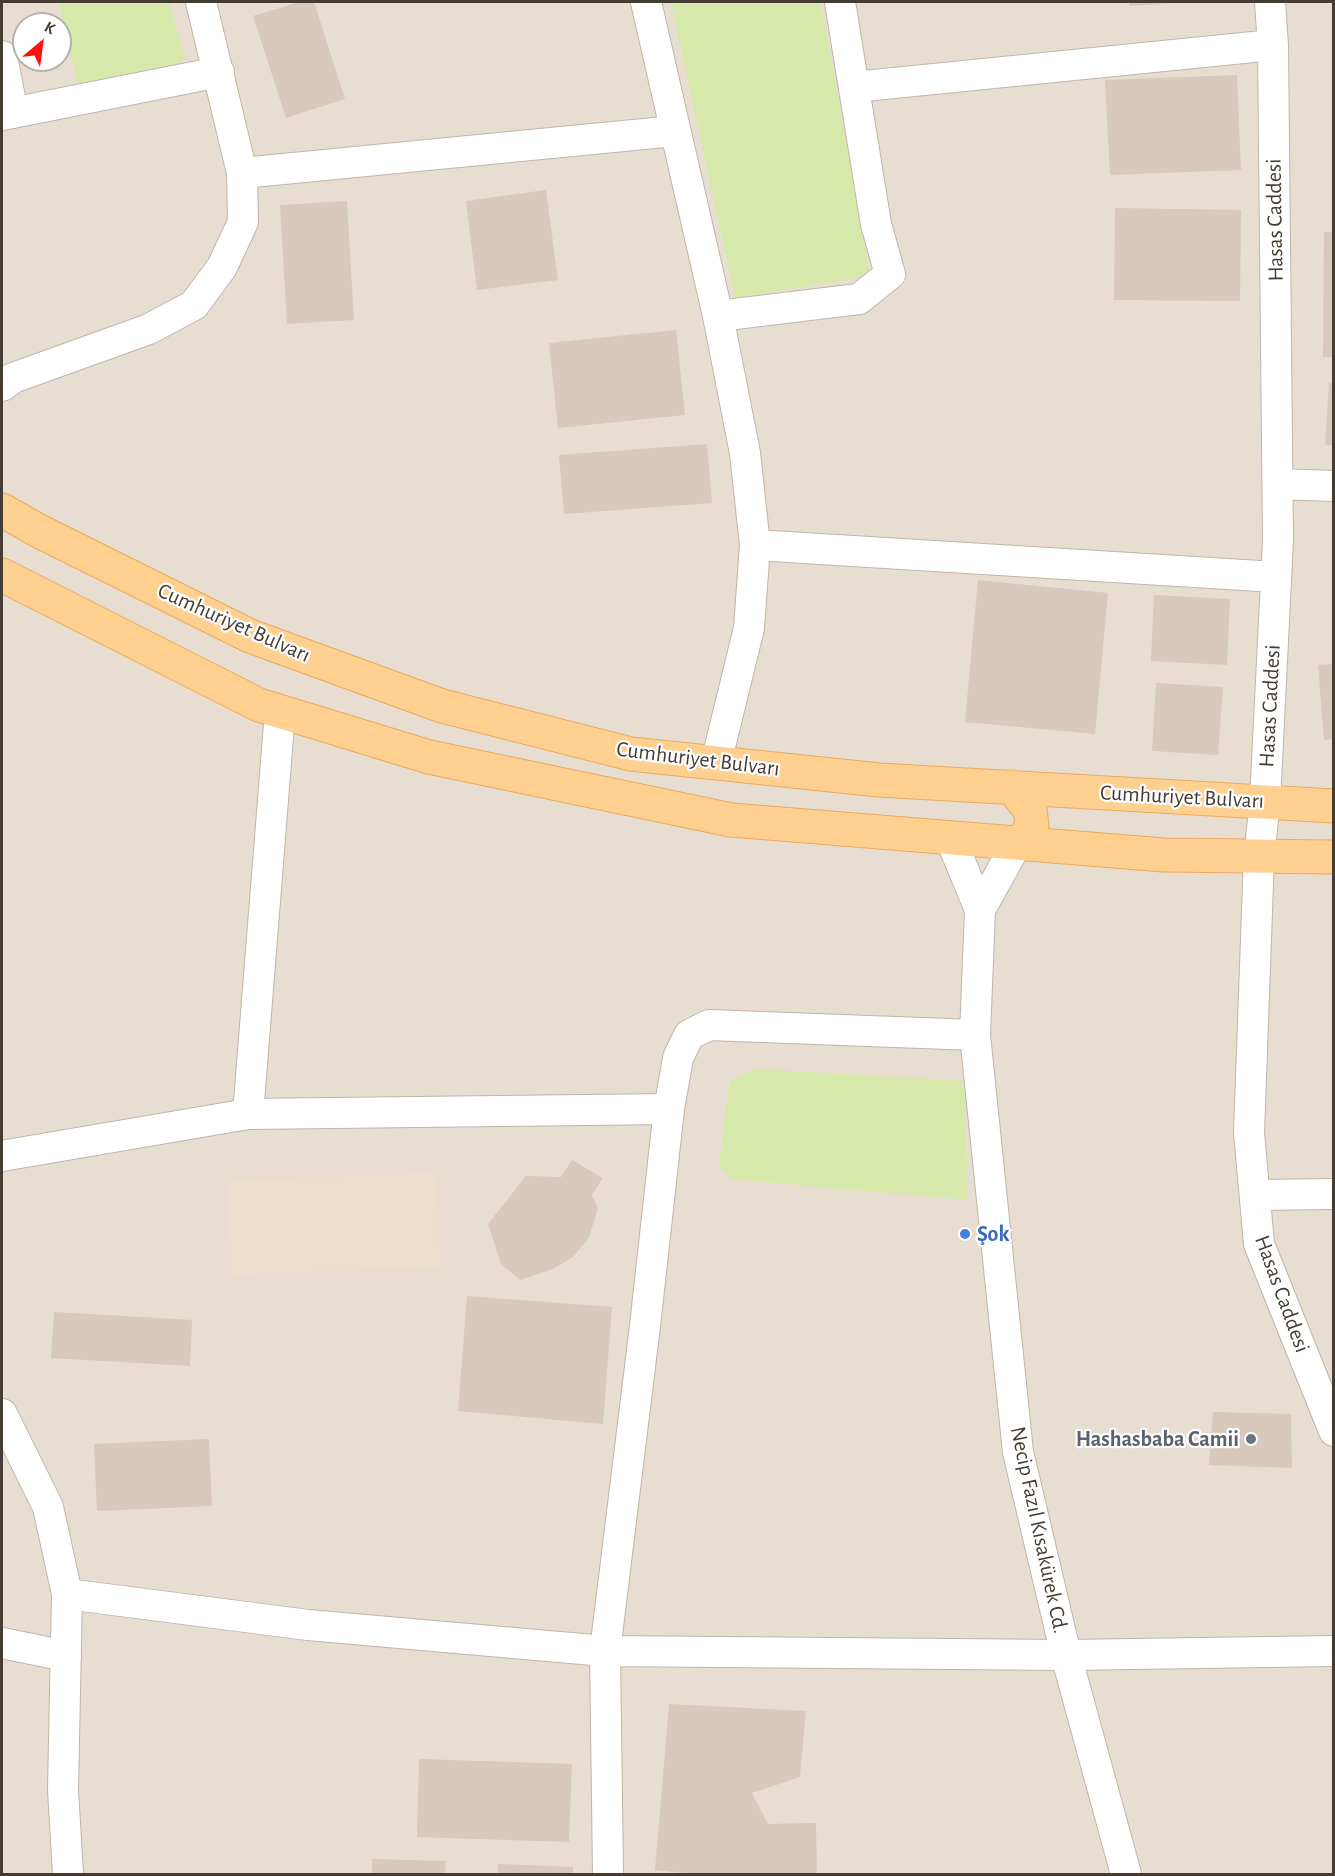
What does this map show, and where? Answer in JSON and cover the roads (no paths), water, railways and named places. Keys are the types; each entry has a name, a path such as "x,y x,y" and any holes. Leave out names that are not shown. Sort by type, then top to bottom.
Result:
{"main road":[{"name":"Cumhuriyet Bulvarı","path":"2,510 250,636 442,706 631,754 879,780 1334,806"},
{"name":"Cumhuriyet Bulvarı","path":"2,575 259,705 429,757 731,820 1164,855 1334,857"},
{"path":"950,837 937,821 937,807 943,795 957,784"},
{"path":"1012,787 1030,810 1032,825 1026,836 1017,843"}],"street":[{"path":"2,386 13,378 149,330 194,305 222,267 243,222 242,172 201,2"},
{"path":"646,2 718,316 745,453 755,545 749,628 716,763"},
{"path":"718,316 859,299 890,274 876,224 840,2"},
{"name":"Hasas Caddesi","path":"1270,2 1273,45 1278,484 1276,577 1265,802 1259,856 1249,1133 1259,1245 1321,1370 1334,1431"},
{"path":"854,87 1273,45"},
{"path":"2,56 7,114 219,72"},
{"path":"242,172 675,131"},
{"path":"1278,484 1334,486"},
{"path":"755,545 1276,577"},
{"path":"248,1114 280,712"},
{"path":"950,837 981,910"},
{"path":"981,910 1017,843"},
{"name":"Necip Fazıl Kısakürek Cd.","path":"981,910 975,1035 1018,1452 1066,1655 1126,1875"},
{"path":"608,1875 605,1652 669,1109 678,1058 689,1035 709,1025 975,1035"},
{"path":"2,1156 248,1114 669,1109"},
{"path":"1255,1195 1334,1194"},
{"path":"2,1414 48,1507 67,1594 63,1790 68,1875"},
{"path":"67,1594 308,1625 605,1652 1066,1655 1334,1651"},
{"path":"2,1643 66,1656"}],"place":[{"name":"Şok","path":"965,1234"},
{"name":"Hashasbaba Camii","path":"1251,1439"}]}
